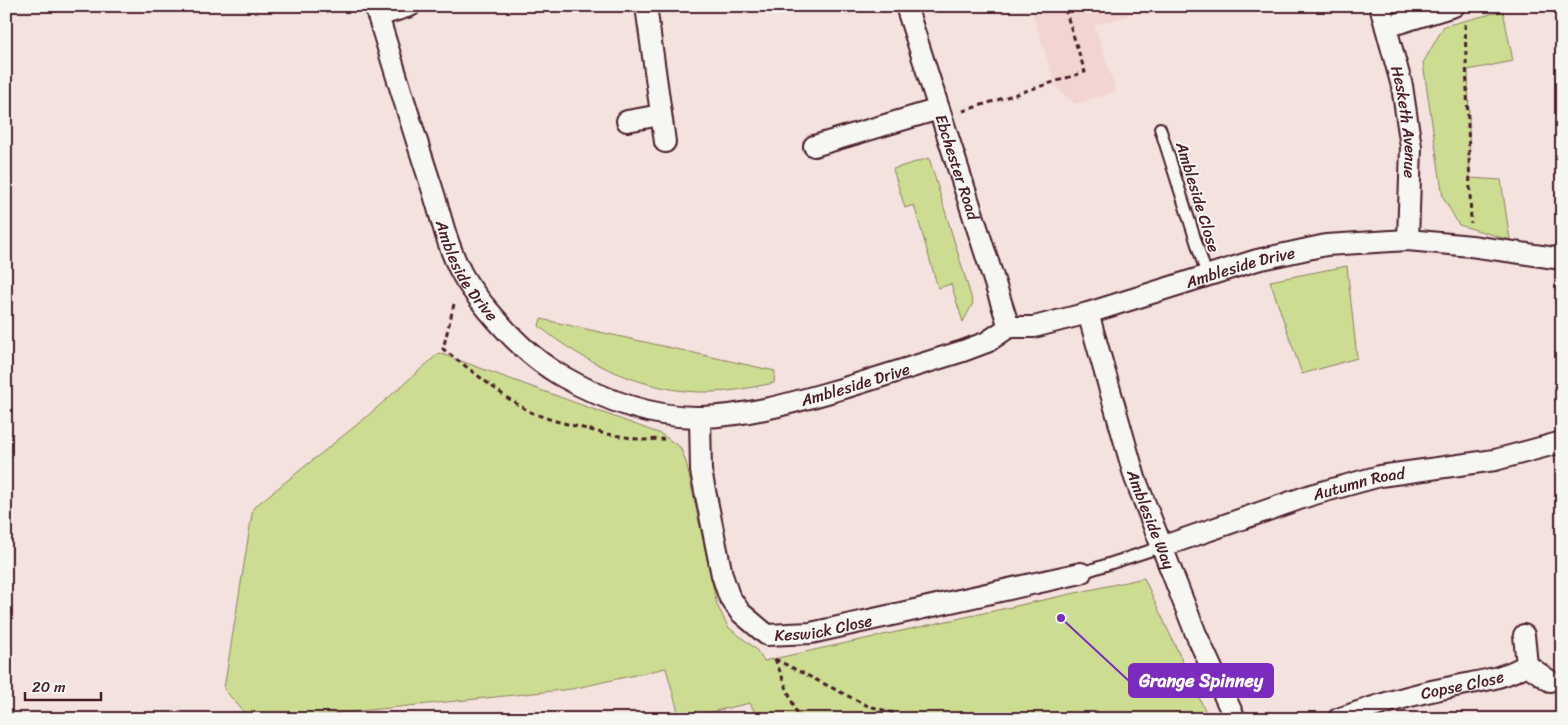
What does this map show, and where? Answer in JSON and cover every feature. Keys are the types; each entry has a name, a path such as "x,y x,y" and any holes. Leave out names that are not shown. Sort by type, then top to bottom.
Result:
{"street":[{"path":"376,11 410,6"},
{"path":"646,6 665,142"},
{"name":"Ebchester Road","path":"906,6 1008,327"},
{"name":"Hesketh Avenue","path":"1380,6 1402,86 1411,147 1408,240"},
{"name":"Ambleside Drive","path":"376,11 450,246 461,273 475,295 526,351 551,370 576,384 639,409 670,415 700,417 742,414 786,405 963,351 987,342 1008,327 1034,327 1088,313 1257,260 1326,245 1408,240 1471,246 1562,260"},
{"path":"1386,27 1460,11"},
{"path":"814,146 941,114"},
{"path":"627,121 661,115"},
{"name":"Ambleside Way","path":"1088,313 1135,478 1196,634 1235,719"},
{"name":"Keswick Close","path":"700,417 701,471 722,575 729,596 740,612 767,635 811,633 1081,573"},
{"name":"Autumn Road","path":"1161,547 1311,495 1380,476 1495,460 1562,442"},
{"path":"1524,635 1527,665 1550,680"},
{"name":"Copse Close","path":"1338,719 1407,697 1495,680 1527,665"}],"lane":[{"name":"Ambleside Close","path":"1160,128 1207,276"},
{"path":"1081,573 1161,547"}],"path":[{"path":"941,114 1085,72 1064,6"},
{"path":"1460,11 1468,70 1471,246"},
{"path":"767,635 799,719"},
{"path":"775,658 866,705 913,719"}],"shaded area":[{"path":"1030,6 1125,6 1128,16 1094,25 1116,91 1075,104 1057,88"}],"green space":[{"path":"1503,11 1513,61 1468,70 1470,178 1501,180 1510,240 1459,225 1443,197 1423,63 1444,26"},
{"path":"929,158 973,303 963,322 951,284 938,288 914,205 905,208 893,169"},
{"path":"1347,266 1357,358 1302,374 1270,281"},
{"path":"541,319 775,371 774,383 710,392 665,388 642,382 619,374 576,353 539,326"},
{"path":"439,353 661,434 680,447 686,462 717,605 728,627 755,648 764,661 1144,578 1209,719 758,719 750,703 680,719 666,668 572,689 283,719 250,719 224,689 253,508 364,419"}],"place":[{"name":"Grange Spinney","path":"1061,618"}]}
